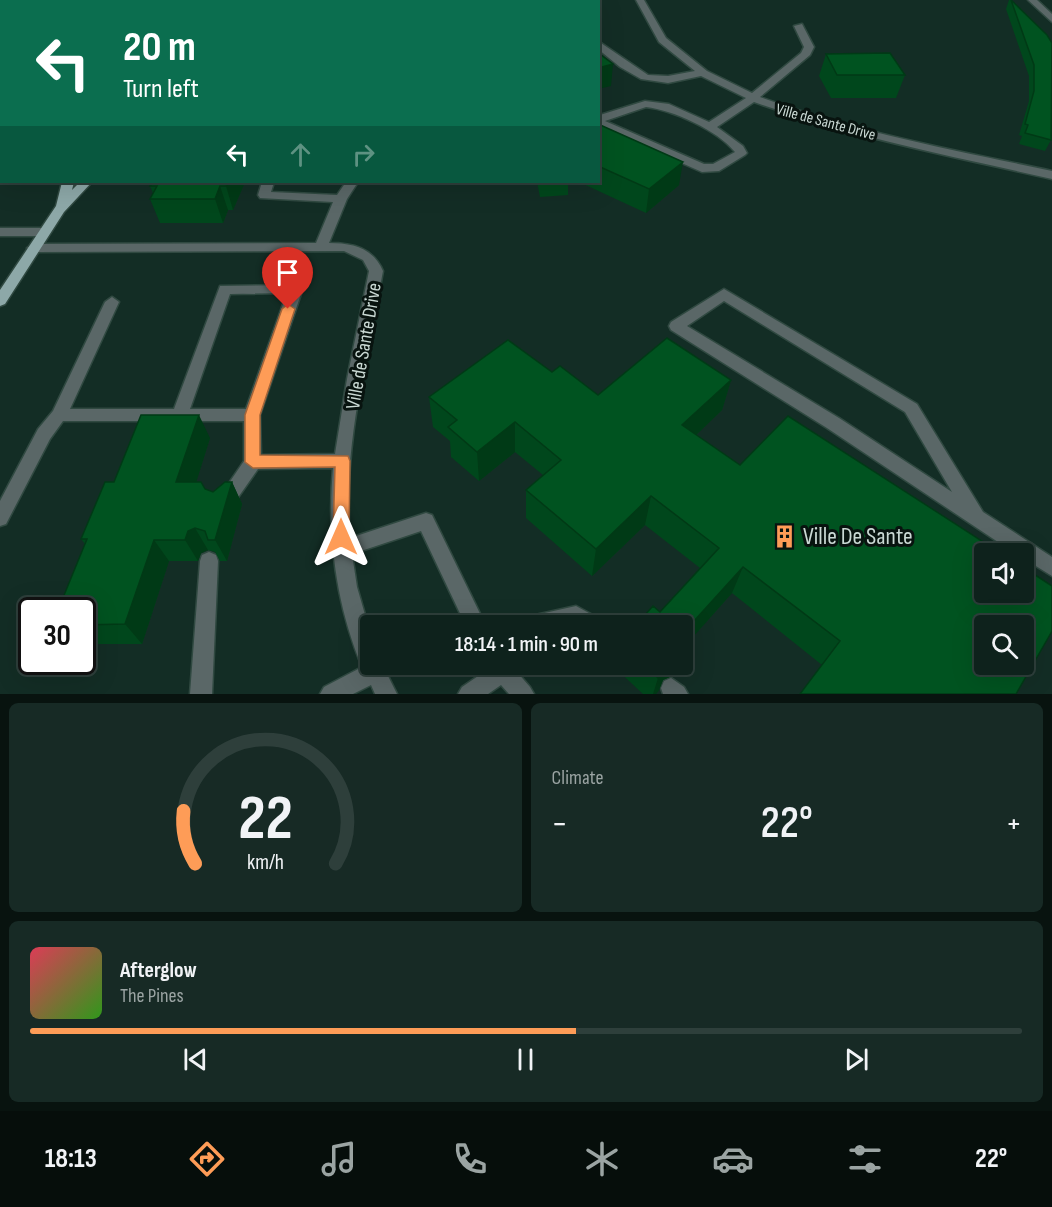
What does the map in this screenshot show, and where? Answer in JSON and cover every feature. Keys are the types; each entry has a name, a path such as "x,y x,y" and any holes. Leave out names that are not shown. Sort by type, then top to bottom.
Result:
{"main road":[{"path":"59,210 68,183"},
{"path":"0,301 59,210 85,183"}],"street":[{"name":"Ville de Sante Drive","path":"640,0 645,15 660,39 701,73 752,99 825,123 1052,175"},
{"path":"1032,0 1052,19"},
{"path":"710,127 752,99 805,55 809,46 799,26"},
{"path":"600,46 633,73 648,79 671,82 701,73"},
{"path":"600,120 645,104 665,106 710,127 739,148 741,153 715,168 702,168 600,123"},
{"path":"268,183 264,195 341,199"},
{"path":"321,247 341,199 351,183"},
{"path":"0,232 44,232"},
{"name":"Ville de Sante Drive","path":"34,248 321,247 358,250 373,261 376,271 343,461 342,549 348,592 360,629"},
{"path":"180,413 225,289 296,288 252,415 253,462 224,504"},
{"path":"977,518 911,408 724,294 676,326 833,423 977,518 1052,567"},
{"path":"0,518 44,434 59,415 112,302"},
{"path":"59,415 180,413 252,415"},
{"path":"253,462 343,461"},
{"path":"342,549 426,521 471,615"},
{"path":"201,694 209,561"},
{"path":"331,694 360,674"},
{"name":"Ville de Sante Drive","path":"376,675 386,694"},
{"path":"469,694 491,675"},
{"path":"505,675 522,694"}],"building":[{"path":"1011,0 1047,35 1052,43 1051,140 1025,133 1028,125 1025,124 1034,91 1034,65"},
{"path":"890,53 905,75 837,75 826,54"},
{"path":"600,54 613,64 600,67"},
{"path":"600,125 683,162 649,189 600,167"},
{"path":"152,183 228,183 226,186 220,186 215,199 150,199 157,186 150,186"},
{"name":"Ville De Sante","path":"667,338 731,380 682,425 740,465 788,416 985,543 974,543 974,603 1034,603 1034,574 1052,586 1052,631 1034,662 1034,615 974,615 974,675 1027,675 1016,694 800,694 840,641 743,567 693,622 693,615 645,615 653,606 660,612 719,548 651,496 596,549 526,490 561,460 515,422 477,452 448,427 457,420 429,397 508,340 552,372 560,366 598,395"},
{"path":"141,415 199,415 176,482 201,482 205,489 213,492 225,482 232,482 215,540 208,540 205,531 195,528 188,531 185,540 154,540 125,624 96,625 96,597 63,597 87,539 81,539 105,482 114,482"}],"place":[{"name":"Ville De Sante","path":"785,536"}],"route":[{"path":"288,309 252,415 253,462 343,461 341,537"}]}
